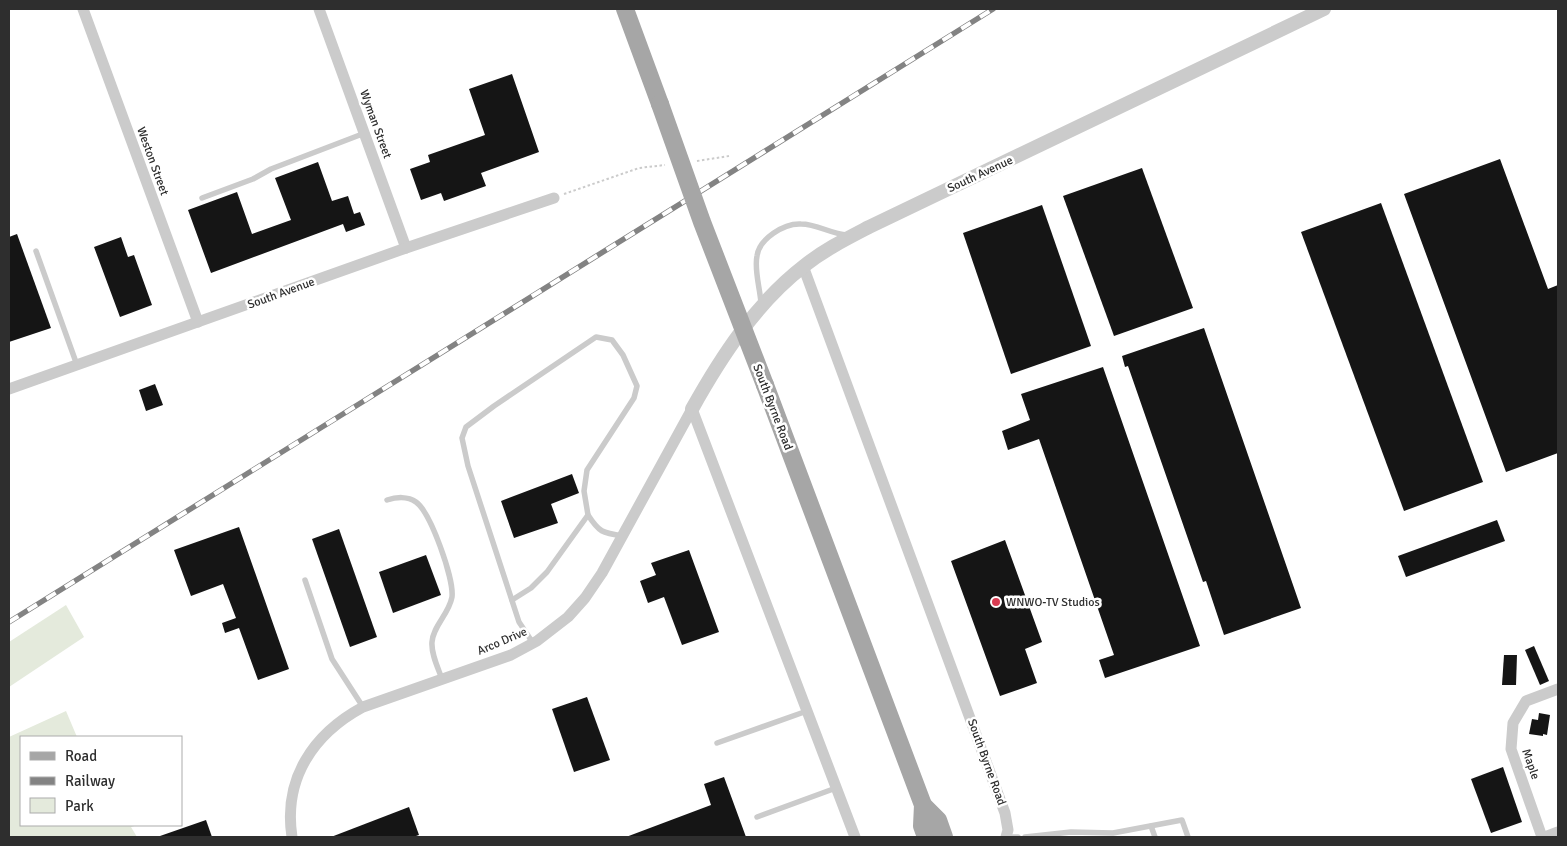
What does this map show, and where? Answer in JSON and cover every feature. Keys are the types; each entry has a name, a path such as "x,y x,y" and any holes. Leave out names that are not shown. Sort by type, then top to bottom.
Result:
{"main road":[{"name":"South Byrne Road","path":"625,9 702,222 923,805 922,826 926,837"},
{"name":"South Byrne Road","path":"923,805 938,820 944,837"}],"street":[{"name":"Weston Street","path":"83,9 198,322"},
{"name":"Wyman Street","path":"320,9 406,248"},
{"name":"South Avenue","path":"692,409 728,350 762,307 803,266 836,244 1324,9"},
{"name":"South Avenue","path":"9,389 406,248 554,198"},
{"name":"South Byrne Road","path":"803,266 1006,813 1008,830 1006,837"},
{"name":"Arco Drive","path":"292,837 290,813 292,796 303,762 320,739 334,726 363,707 511,655 533,643 568,617 585,598 602,573 692,409"},
{"path":"692,409 855,837"},
{"name":"Maple","path":"1544,837 1511,749 1513,724 1526,701 1557,690"},
{"path":"1544,837 1558,832"}],"lane":[{"path":"202,198 365,133"},
{"path":"762,307 756,263 757,253 774,232 784,226 800,223 840,234 853,235"},
{"path":"36,251 77,364"},
{"path":"533,643 518,622 468,466 462,438 466,427 596,337 612,340 623,355 637,386 634,398 587,470 584,491 588,515 597,528 603,533 623,536"},
{"path":"387,500 404,498 415,501 422,508 442,552 452,587 451,602 448,610 433,636 433,652 442,679"},
{"path":"512,600 531,588 547,572 588,515"},
{"path":"305,580 332,659 363,707"},
{"path":"717,743 807,711"},
{"path":"757,818 836,788"},
{"path":"1025,837 1071,832 1113,833 1182,820 1188,837"},
{"path":"1151,826 1156,837"},
{"path":"1006,837 1018,837"}],"path":[{"path":"693,161 729,156"},
{"path":"554,198 640,168 666,165"}],"green space":[{"path":"66,605 84,637 9,687 9,642"},
{"path":"66,711 77,736 20,736 20,826 134,826 131,827 137,837 9,837 9,737"}],"building":[{"path":"512,74 539,152 481,173 486,186 444,201 441,193 421,200 410,169 430,162 428,155 485,135 469,89"},
{"path":"1500,159 1548,289 1558,285 1558,453 1506,472 1404,194"},
{"path":"318,162 332,201 348,196 354,214 360,212 365,225 346,232 343,224 211,273 188,210 237,192 252,234 291,220 275,178"},
{"path":"1142,168 1193,308 1114,336 1063,196"},
{"path":"1381,203 1483,482 1404,511 1301,232"},
{"path":"1042,205 1091,346 1011,374 963,233"},
{"path":"17,234 51,328 9,342 9,237"},
{"path":"121,237 128,257 134,255 152,305 120,317 94,247"},
{"path":"1204,328 1301,608 1224,635 1206,581 1203,582 1128,366 1125,367 1122,356"},
{"path":"1103,367 1200,646 1105,678 1099,660 1114,655 1039,439 1008,450 1002,431 1030,420 1021,394"},
{"path":"155,384 163,405 146,411 139,390"},
{"path":"572,474 579,493 551,504 558,523 514,538 501,501"},
{"path":"1497,520 1505,541 1406,577 1398,556"},
{"path":"239,527 289,669 258,680 239,628 225,633 222,623 236,618 223,584 191,596 174,550"},
{"path":"339,529 377,637 350,647 312,539"},
{"name":"WNWO-TV Studios","path":"1005,540 1042,642 1025,649 1037,683 1000,696 951,561"},
{"path":"689,550 719,632 682,645 664,597 648,603 640,581 656,575 651,563"},
{"path":"426,555 441,595 393,613 379,572"},
{"path":"1534,646 1549,681 1540,685 1525,650"},
{"path":"1504,655 1517,655 1516,685 1502,685"},
{"path":"587,697 610,760 574,772 552,709"},
{"path":"1539,713 1550,715 1547,735 1529,734 1532,719 1538,720"},
{"path":"1503,767 1522,822 1491,833 1471,779"},
{"path":"724,777 746,837 626,837 711,805 704,784"},
{"path":"409,807 419,835 413,837 331,837"},
{"path":"206,820 212,837 160,837 160,836"}],"railway":[{"path":"9,622 993,9"}],"place":[{"name":"WNWO-TV Studios","path":"996,602"}]}
